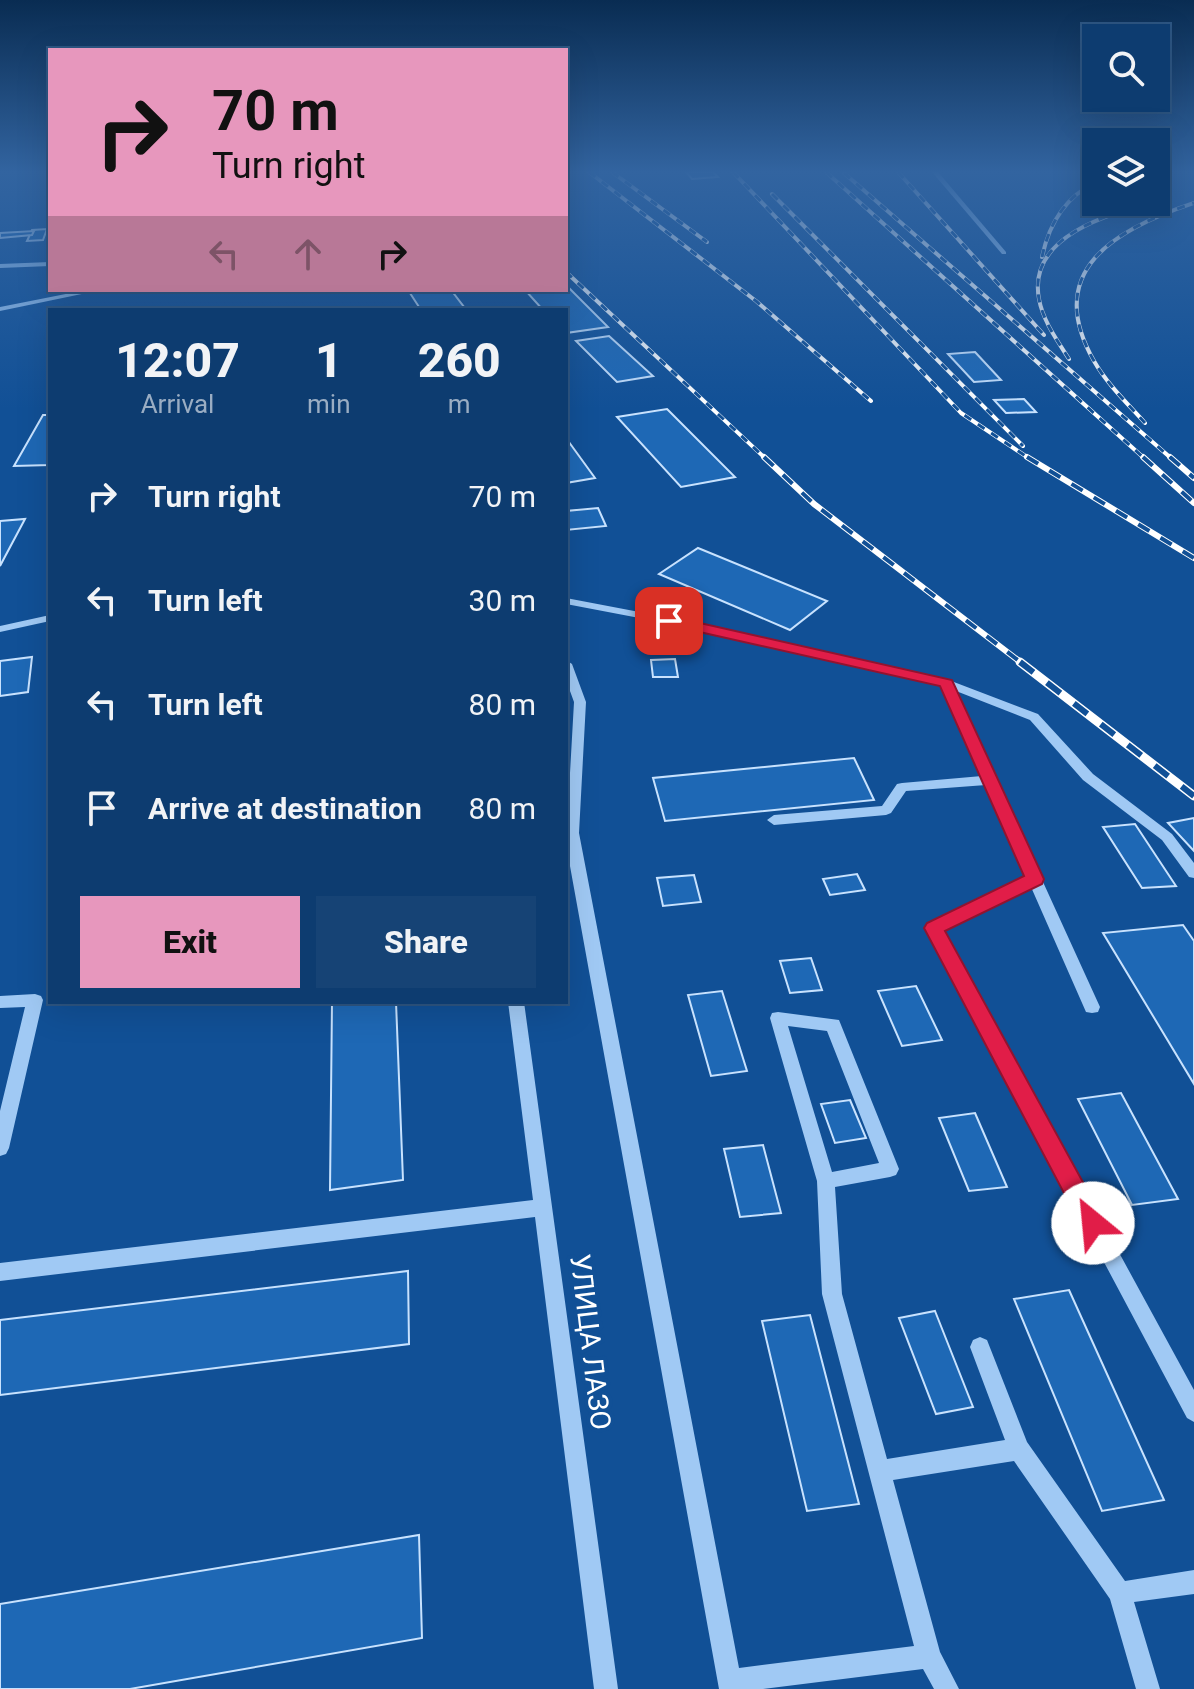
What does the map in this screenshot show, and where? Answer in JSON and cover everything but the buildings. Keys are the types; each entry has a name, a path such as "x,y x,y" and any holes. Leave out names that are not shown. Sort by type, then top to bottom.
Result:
{"street":[{"path":"0,266 48,264"},
{"path":"0,309 87,292"},
{"path":"568,601 697,626 946,683 1034,717 1088,777 1167,837 1194,873"},
{"path":"0,629 48,618"},
{"path":"568,669 580,702 569,839 730,1685 929,1656"},
{"path":"946,683 1092,1007"},
{"path":"774,820 886,810 902,787 990,780"},
{"path":"1035,879 934,928 1194,1411"},
{"path":"0,1002 35,1000 0,1148"},
{"name":"УЛИЦА ЛАЗО","path":"516,1004 606,1689"},
{"path":"826,1181 890,1169 833,1025 778,1018 826,1181 832,1294 929,1656 947,1689"},
{"path":"0,1272 543,1207"},
{"path":"980,1347 1019,1449 1120,1593 1148,1689"},
{"path":"880,1471 1019,1449"},
{"path":"1120,1593 1194,1582"}],"railway":[{"path":"691,251 756,301 871,401"},
{"path":"808,251 961,413 1027,457"},
{"path":"829,251 1023,446"},
{"path":"914,251 1145,459"},
{"path":"933,251 1172,459"},
{"path":"969,251 1044,335"},
{"path":"1042,257 1044,251"},
{"path":"1053,251 1039,277 1039,299 1047,323 1069,359"},
{"path":"1103,251 1082,278 1077,302 1080,329 1099,369 1145,423"},
{"path":"568,274 766,459"},
{"path":"764,457 814,504 1023,664"},
{"path":"1027,457 1194,558"},
{"path":"1143,457 1194,503"},
{"path":"1170,457 1194,478"},
{"path":"1020,662 1194,796"}],"route":[{"path":"669,621 946,683 1035,879 934,928 1093,1223"}]}
